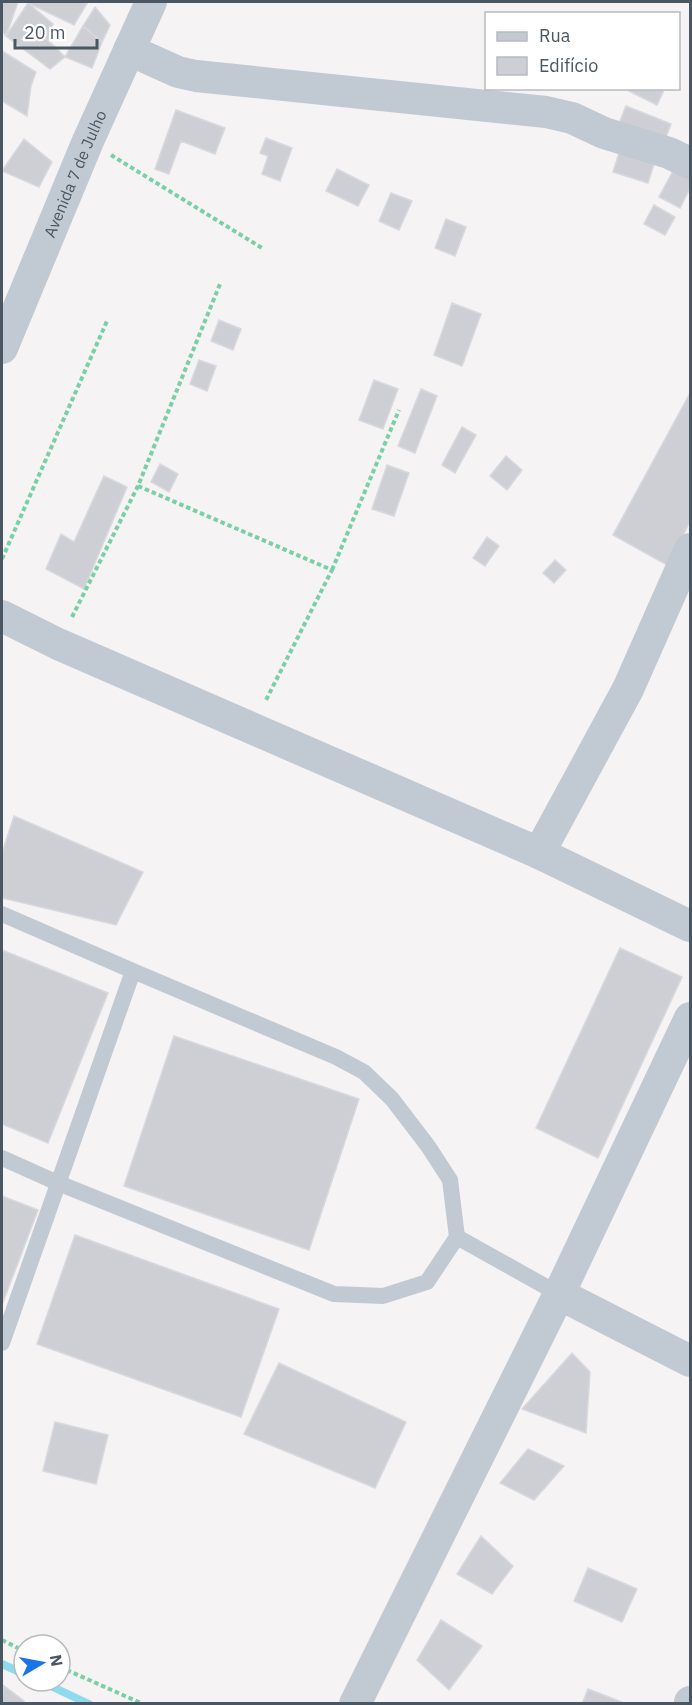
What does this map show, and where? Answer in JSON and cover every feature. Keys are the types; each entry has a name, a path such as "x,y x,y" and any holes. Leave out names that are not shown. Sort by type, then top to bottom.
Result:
{"street":[{"name":"Avenida 7 de Julho","path":"3,339 151,2"},
{"path":"129,50 177,72 196,76 546,112 572,118 604,133 669,153 690,163"},
{"path":"539,853 628,689 690,549"},
{"path":"2,616 58,644 539,853 690,926"},
{"path":"356,1704 559,1294 690,1018"},
{"path":"559,1294 690,1361"}],"lane":[{"path":"2,914 336,1057 364,1072 392,1099 428,1146 450,1180 457,1237 427,1282 383,1296 334,1294 58,1183 2,1158"},
{"path":"2,1343 133,971"},
{"path":"457,1237 559,1294"}],"path":[{"path":"88,141 262,248"},
{"path":"58,644 138,486 219,284"},
{"path":"2,559 107,321"},
{"path":"252,729 332,570 399,410"},
{"path":"138,486 332,570"},
{"path":"72,1672 143,1704"}],"building":[{"path":"2,2 18,2 6,36 2,31"},
{"path":"26,2 88,2 74,25"},
{"path":"28,3 53,24 48,40 65,57 50,69 6,36"},
{"path":"95,7 110,25 102,42 83,26"},
{"path":"83,26 102,42 92,68 65,57"},
{"path":"2,51 36,72 31,86 27,116 2,101"},
{"path":"629,90 664,90 657,105"},
{"path":"626,106 671,124 663,145 618,126"},
{"path":"176,110 225,128 215,154 181,141 169,174 155,169"},
{"path":"266,138 292,148 280,181 262,174 268,156 260,153"},
{"path":"24,139 52,162 39,187 2,171"},
{"path":"619,153 654,164 648,183 613,172"},
{"path":"337,169 369,185 358,206 326,191"},
{"path":"674,169 690,178 690,188 680,208 659,197"},
{"path":"391,193 412,201 399,230 379,221"},
{"path":"654,205 675,217 665,235 644,224"},
{"path":"446,219 466,227 455,256 435,248"},
{"path":"452,303 481,314 462,366 434,355"},
{"path":"219,320 241,329 233,350 211,341"},
{"path":"199,360 216,366 207,391 190,384"},
{"path":"374,380 398,389 383,429 359,420"},
{"path":"421,389 437,396 415,453 398,446"},
{"path":"690,393 690,522 667,565 613,535"},
{"path":"462,427 476,435 455,473 442,465"},
{"path":"506,456 522,470 507,490 490,476"},
{"path":"160,464 178,474 169,492 151,482"},
{"path":"387,465 409,473 394,516 372,509"},
{"path":"104,476 127,487 84,589 46,569 61,534 74,542"},
{"path":"487,537 499,546 485,566 473,558"},
{"path":"555,560 566,570 554,583 543,573"},
{"path":"14,816 143,872 116,925 2,898 2,853"},
{"path":"620,948 682,977 598,1158 536,1128"},
{"path":"2,950 108,993 48,1143 2,1124"},
{"path":"174,1036 359,1099 309,1250 124,1186"},
{"path":"2,1196 38,1210 2,1305"},
{"path":"75,1235 279,1309 241,1417 37,1344"},
{"path":"572,1353 590,1372 586,1433 522,1409"},
{"path":"279,1363 406,1422 375,1488 244,1434"},
{"path":"55,1422 108,1435 96,1484 43,1471"},
{"path":"528,1449 564,1466 534,1500 500,1483"},
{"path":"481,1536 513,1566 492,1594 457,1574"},
{"path":"588,1568 637,1589 622,1622 574,1601"},
{"path":"441,1620 482,1646 449,1690 417,1660"},
{"path":"3,1685 24,1701 22,1704 2,1704"},
{"path":"588,1689 627,1704 582,1704"}],"waterway":[{"path":"2,1664 12,1669"},
{"path":"66,1693 89,1704"}]}
